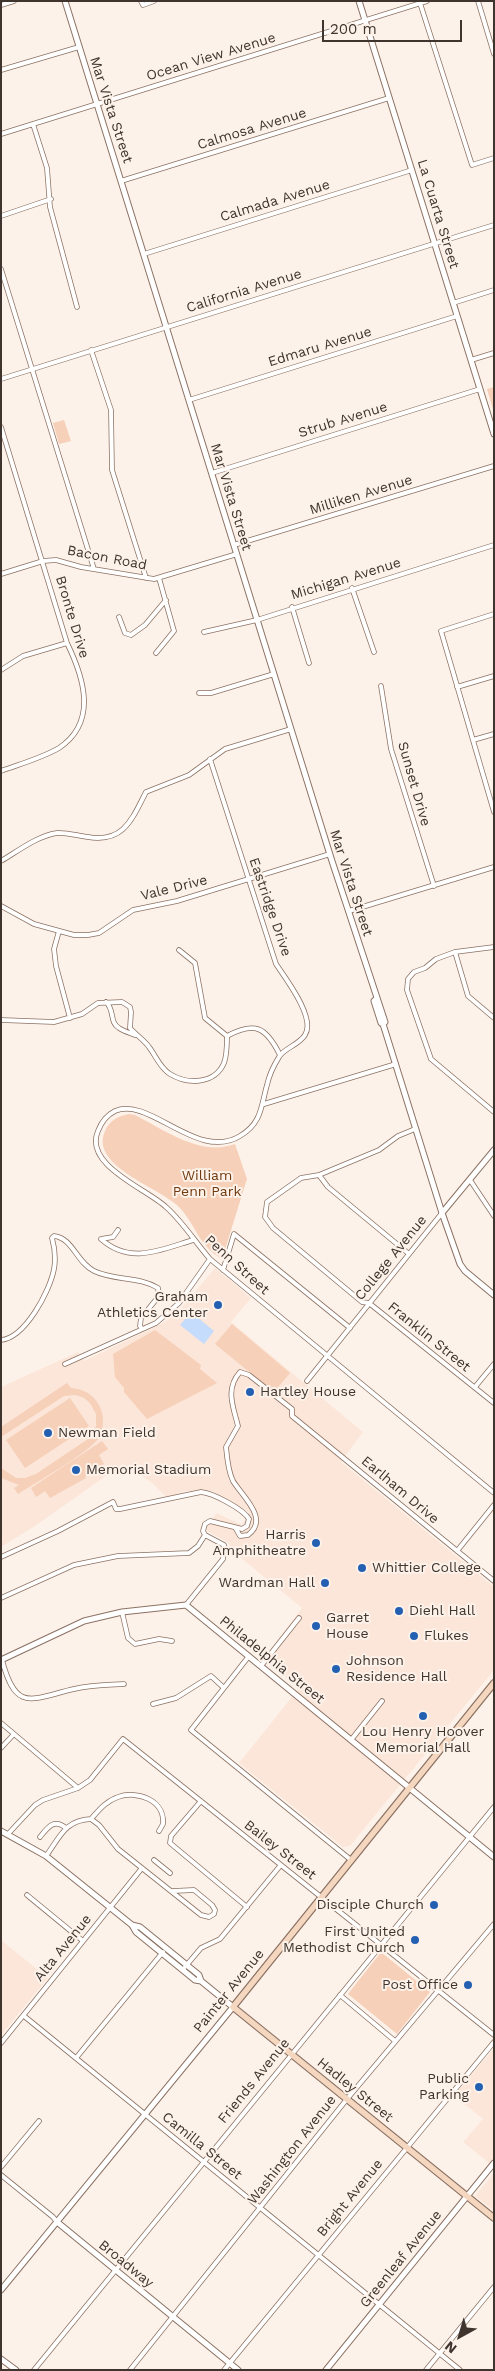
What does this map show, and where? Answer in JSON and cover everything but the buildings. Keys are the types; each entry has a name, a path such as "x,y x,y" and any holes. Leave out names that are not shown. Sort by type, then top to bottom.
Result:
{"main road":[{"name":"Painter Avenue","path":"233,2006 494,1683"},
{"name":"Hadley Street","path":"233,2006 494,2218"}],"street":[{"path":"1,6 14,1"},
{"name":"Mar Vista Street","path":"65,1 349,911 376,999 374,1001 396,1064 442,1212 460,1264 465,1271 494,1294"},
{"path":"142,3 154,1"},
{"name":"La Cuarta Street","path":"359,1 494,434"},
{"name":"Ocean View Avenue","path":"1,134 427,1"},
{"path":"478,1 494,54"},
{"path":"420,3 472,165 494,158"},
{"path":"1,70 79,47"},
{"name":"Calmosa Avenue","path":"122,181 389,98"},
{"path":"34,124 47,168 51,198 50,207 77,307"},
{"name":"Calmada Avenue","path":"144,254 412,170"},
{"path":"1,216 51,198"},
{"name":"California Avenue","path":"1,379 494,225"},
{"path":"1,268 94,569"},
{"path":"453,303 494,290"},
{"name":"Edmaru Avenue","path":"189,400 457,316"},
{"path":"91,350 111,410 112,470 146,578"},
{"path":"471,360 494,353"},
{"name":"Strub Avenue","path":"212,473 480,389"},
{"name":"Bronte Drive","path":"1,427 86,703 81,724 75,733 57,749 1,771"},
{"name":"Milliken Avenue","path":"234,545 494,466"},
{"name":"Michigan Avenue","path":"204,632 257,620 352,588 494,545"},
{"name":"Bacon Road","path":"1,574 43,561 56,560 94,569 146,578 160,578 237,554"},
{"path":"156,653 174,631 160,578"},
{"path":"352,588 374,652"},
{"path":"119,617 125,633 131,635 144,625 166,600"},
{"path":"292,607 309,663"},
{"path":"494,614 441,631 494,812"},
{"path":"1,670 23,656 67,643"},
{"path":"199,693 211,693 274,674"},
{"path":"457,687 494,676"},
{"name":"Sunset Drive","path":"381,686 391,749 434,886"},
{"path":"1,861 47,835 60,833 91,838 114,835 125,829 131,821 146,792 202,768 210,759 225,749 291,729"},
{"path":"473,740 494,734"},
{"name":"Eastridge Drive","path":"210,759 247,880 276,964 296,994 308,1023 306,1034 297,1044 280,1054"},
{"name":"Vale Drive","path":"1,906 34,924 74,935 88,936 98,933 133,910 177,901 330,854"},
{"path":"349,911 494,867"},
{"path":"59,931 54,949 56,966 70,1018"},
{"path":"494,947 455,952 414,972 408,979 407,990 431,1058 494,1112"},
{"path":"179,950 195,963 205,1018 227,1036"},
{"path":"455,952 468,996 494,1018"},
{"path":"106,1002 113,1010 113,1021 118,1028 137,1036"},
{"path":"1,1020 40,1024 82,1014 98,1003 122,1002 130,1007 130,1028 145,1042 160,1066 169,1074 196,1081 213,1077 220,1070 226,1054 227,1036"},
{"path":"227,1036 240,1029 252,1027 262,1030 273,1040 280,1054 267,1084 264,1104 396,1064"},
{"name":"Penn Street","path":"264,1104 256,1121 246,1132 234,1139 218,1143 202,1140 146,1115 130,1110 116,1111 100,1126 97,1133 96,1148 105,1162 128,1181 164,1204 176,1216 193,1240 210,1259 494,1493"},
{"path":"409,1254 328,1186 319,1174 379,1150 398,1136 416,1128"},
{"name":"College Avenue","path":"307,1381 494,1150"},
{"name":"Franklin Street","path":"319,1174 301,1178 270,1199 265,1210 268,1223 362,1302 369,1303 494,1403"},
{"path":"470,1180 494,1216"},
{"path":"118,1230 114,1237 101,1239 126,1254 160,1251 193,1240"},
{"path":"223,1270 234,1234 350,1328"},
{"path":"1,1340 7,1340 24,1329 50,1284 56,1254 52,1238 54,1236 61,1237 72,1247 79,1260 93,1270 113,1278 141,1280 158,1288 159,1296 140,1318 142,1329"},
{"path":"65,1364 156,1323 179,1302 210,1259"},
{"path":"475,1387 494,1364"},
{"name":"Earlham Drive","path":"236,1529 240,1536 248,1535 253,1530 255,1520 253,1507 233,1481 226,1447 238,1426 230,1398 231,1386 240,1372 249,1375 292,1409 292,1416 494,1581"},
{"path":"1,1557 58,1531 112,1502 116,1509 120,1509 201,1492 211,1493 248,1517 249,1522 245,1528 236,1529 210,1521 206,1524 203,1532 205,1535 198,1546 189,1553 118,1556 74,1565 1,1598"},
{"path":"457,1551 494,1506"},
{"path":"124,1684 94,1685 30,1700 20,1696 12,1689 2,1660 84,1621 122,1612 186,1605 224,1559 224,1545 205,1535"},
{"name":"Philadelphia Street","path":"186,1605 494,1857"},
{"path":"122,1612 128,1638 135,1644 159,1639 172,1641"},
{"path":"261,1666 298,1618"},
{"path":"250,1656 191,1730 351,1860"},
{"path":"153,1704 176,1698 211,1676 224,1688"},
{"path":"351,1740 382,1701"},
{"path":"1,1723 78,1788"},
{"path":"1,1748 14,1734"},
{"name":"Bailey Street","path":"78,1788 90,1780 123,1739 494,2035"},
{"path":"8,1834 43,1800 78,1788"},
{"path":"46,1856 66,1828 75,1821 91,1819 103,1806 118,1796 145,1797 153,1800 161,1813 163,1824 159,1831"},
{"path":"201,1801 171,1836 170,1843 247,1907"},
{"name":"Friends Avenue","path":"34,2370 291,2053 494,1807"},
{"path":"91,1819 99,1825 118,1849 201,1915 210,1917 214,1914 215,1910 212,1905 194,1890 173,1891"},
{"path":"40,1837 53,1823 58,1823 66,1828"},
{"name":"Hadley Street","path":"1,1831 46,1856 132,1925 136,1932 162,1954 233,2006"},
{"path":"154,1860 170,1873"},
{"path":"154,1876 161,1866"},
{"path":"182,1970 201,1948 220,1939 280,1866"},
{"name":"Alta Avenue","path":"1,2043 142,1868"},
{"path":"27,1895 83,1940"},
{"name":"Washington Avenue","path":"130,2370 347,2099 494,1924"},
{"name":"Hadley Street","path":"132,1925 140,1927 187,1965 199,1975 201,1981"},
{"path":"76,2058 166,1948"},
{"path":"340,1995 395,2041"},
{"name":"Painter Avenue","path":"1,2290 233,2006"},
{"name":"Camilla Street","path":"24,2016 460,2370"},
{"name":"Bright Avenue","path":"224,2370 406,2146 494,2042"},
{"path":"1,2167 39,2121"},
{"name":"Greenleaf Avenue","path":"326,2370 494,2163"},
{"name":"Broadway","path":"1,2175 238,2370"},
{"path":"426,2370 494,2287"},
{"path":"1,2358 16,2370"}],"shaded area":[{"name":"Whittier College","path":"215,1268 251,1298 231,1322 363,1432 341,1462 494,1587 494,1670 350,1846 343,1847 239,1763 299,1688 263,1659 302,1608 230,1549 229,1543 207,1531 207,1526 217,1513 242,1525 249,1513 212,1491 185,1491 167,1498 151,1482 123,1464 35,1526 1,1547 1,1387 78,1352 84,1361 165,1322 177,1313"},
{"path":"1,1940 48,1978 1,2035"},
{"path":"494,2048 494,2167 463,2142 483,2119 454,2096"},
{"path":"494,2173 494,2211 475,2196"}],"green space":[{"path":"494,387 494,413 487,389"},
{"path":"64,420 71,441 59,444 53,423"},
{"name":"William Penn Park","path":"129,1114 135,1115 183,1140 196,1144 222,1147 235,1144 247,1179 222,1259 210,1251 179,1207 128,1175 107,1155 103,1143 107,1127 114,1120"},
{"path":"232,1324 290,1373 274,1392 215,1344"},
{"path":"155,1330 201,1365 200,1369 217,1383 147,1419 124,1392 124,1388 115,1377 113,1354"},
{"path":"67,1383 71,1388 87,1393 97,1401 103,1418 103,1427 100,1435 84,1452 18,1494 14,1488 19,1485 1,1478 1,1468 16,1478 25,1478 36,1474 88,1439 96,1426 96,1414 90,1403 76,1395 64,1396 1,1437 1,1427"},
{"name":"Newman Field","path":"70,1398 89,1426 25,1468 6,1440"},
{"name":"Memorial Stadium","path":"102,1441 108,1449 99,1455 104,1464 85,1476 86,1478 50,1498 45,1491 36,1497 31,1488"},
{"path":"381,1952 430,1992 397,2034 348,1994"}],"water":[{"path":"191,1312 214,1331 204,1344 180,1325"}],"place":[{"name":"Graham Athletics Center","path":"218,1305"},
{"name":"Hartley House","path":"250,1392"},
{"name":"Newman Field","path":"48,1433"},
{"name":"Memorial Stadium","path":"76,1470"},
{"name":"Harris Amphitheatre","path":"316,1543"},
{"name":"Whittier College","path":"362,1568"},
{"name":"Wardman Hall","path":"325,1583"},
{"name":"Diehl Hall","path":"399,1611"},
{"name":"Garret House","path":"316,1626"},
{"name":"Flukes","path":"414,1636"},
{"name":"Johnson Residence Hall","path":"336,1669"},
{"name":"Lou Henry Hoover Memorial Hall","path":"423,1716"},
{"name":"Disciple Church","path":"434,1905"},
{"name":"First United Methodist Church","path":"415,1940"},
{"name":"Post Office","path":"468,1985"},
{"name":"Public Parking","path":"479,2087"}]}
